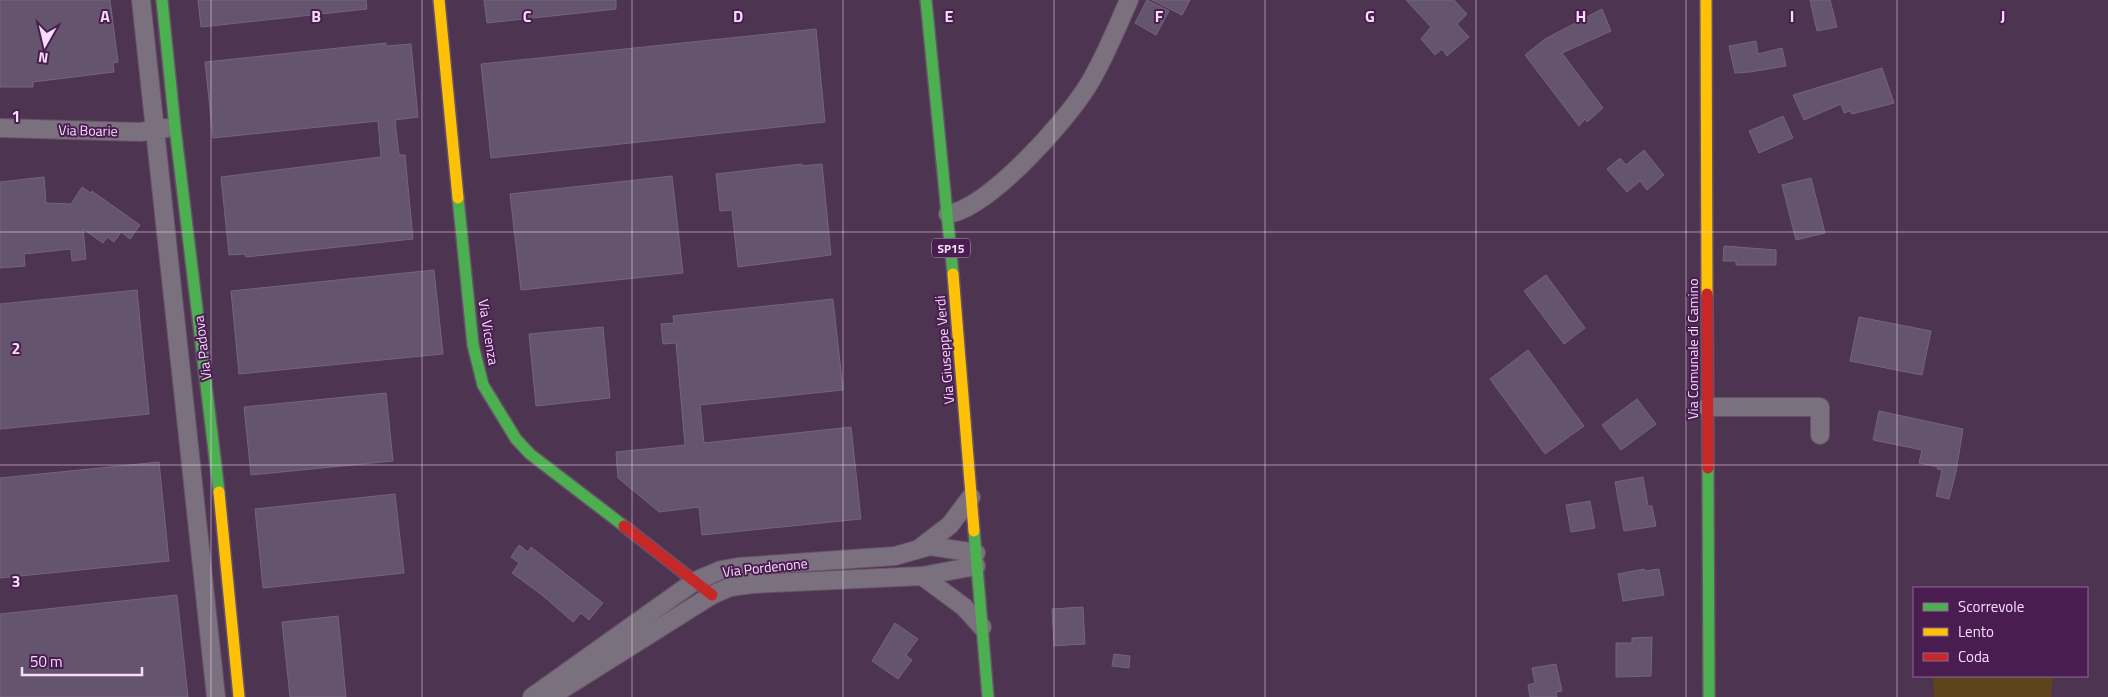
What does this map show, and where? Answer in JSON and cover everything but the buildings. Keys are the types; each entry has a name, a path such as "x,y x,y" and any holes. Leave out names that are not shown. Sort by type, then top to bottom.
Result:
{"street":[{"name":"Via Padova","path":"141,0 216,697"},
{"name":"Via Padova","path":"162,0 175,127 228,563 239,697"},
{"name":"Via Vicenza","path":"439,0 473,345 483,385 516,439 530,454 712,595"},
{"name":"Via Giuseppe Verdi","path":"926,0 948,214 988,697"},
{"path":"948,214 959,212 981,199 1048,137 1087,86 1129,0"},
{"name":"Via Comunale di Camino","path":"1706,0 1709,697"},
{"name":"Via Boarie","path":"0,128 140,132 175,127"},
{"path":"1707,407 1820,407 1820,436"},
{"path":"920,548 950,525 971,497"},
{"name":"Via Pordenone","path":"532,697 695,581 721,570 738,567 895,556 920,548 941,547 976,559"},
{"name":"Via Pordenone","path":"550,697 712,595 730,587 752,584 922,576 958,570 976,559"},
{"path":"922,576 964,607 982,628"}],"shaded area":[{"path":"1933,677 2053,677 2051,697 1934,697"}],"traffic: fast":[{"path":"162,0 175,127 219,492"},
{"path":"926,0 953,274"},
{"path":"458,198 473,345 483,385 516,439 530,454 624,526"},
{"path":"1708,468 1709,697"},
{"path":"974,531 988,697"}],"traffic: slow":[{"path":"439,0 458,198"},
{"path":"1706,0 1707,294"},
{"path":"953,274 974,531"},
{"path":"219,492 239,697"}],"traffic: jam":[{"path":"1707,294 1708,468"},
{"path":"624,526 712,595"}]}
